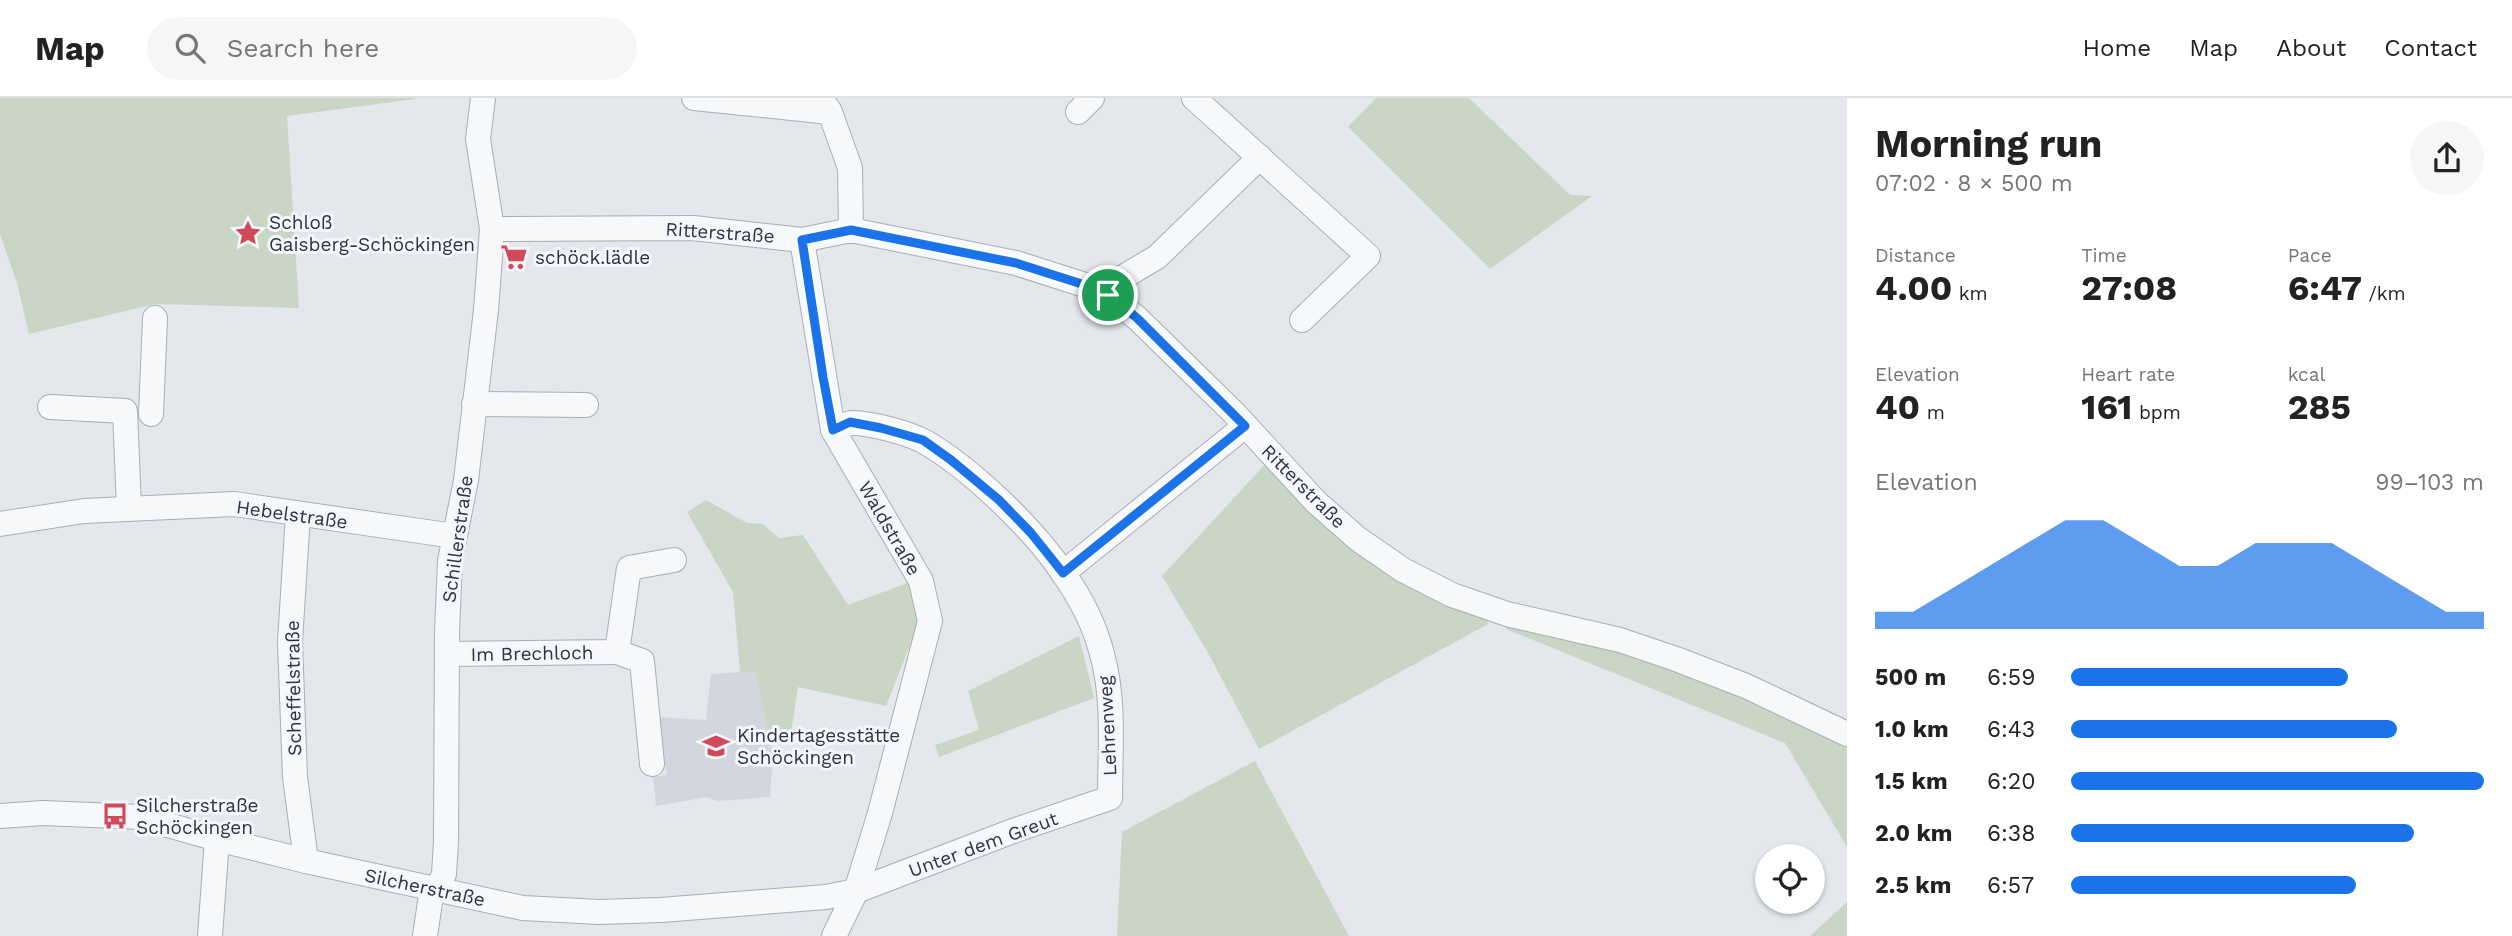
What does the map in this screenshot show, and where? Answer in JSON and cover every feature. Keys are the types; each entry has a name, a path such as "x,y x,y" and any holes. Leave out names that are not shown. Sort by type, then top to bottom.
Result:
{"street":[{"name":"Schillerstraße","path":"425,936 434,896 444,874 450,561 462,510 492,229 478,139 483,98"},
{"path":"694,98 826,105 850,168 851,230"},
{"path":"1194,98 1368,256 1301,320"},
{"path":"1108,295 1121,279 1157,257 1260,157"},
{"name":"Ritterstraße","path":"492,229 693,228 802,240 851,230 1016,263 1088,286 1108,295 1137,318 1245,426 1315,502 1358,539 1403,570 1452,594 1507,614 1620,640 1676,659 1746,686 1847,734"},
{"name":"Waldstraße","path":"802,240 833,430 921,581 930,621 880,813 856,891 834,936"},
{"path":"50,407 155,415 155,318"},
{"path":"474,404 586,405"},
{"path":"125,411 129,508"},
{"name":"Lehrenweg","path":"833,430 850,422 923,440 999,500 1031,533 1063,573 1087,614 1102,655 1109,698 1110,798"},
{"path":"1063,573 1245,426"},
{"name":"Hebelstraße","path":"0,524 47,516 129,508 234,504 454,536"},
{"name":"Scheffelstraße","path":"298,514 290,642 295,776 306,861"},
{"name":"Im Brechloch","path":"617,652 629,568 674,560"},
{"name":"Im Brechloch","path":"447,654 617,652 642,662 652,764"},
{"name":"Unter dem Greut","path":"856,891 1013,831 1110,798"},
{"name":"Silcherstraße","path":"0,817 43,813 140,817 434,896 523,908 599,912 661,910 826,897 856,891"},
{"path":"210,936 217,839"}],"shaded area":[{"name":"Kindertagesstätte Schöckingen","path":"755,671 773,756 770,797 717,801 707,797 656,806 653,777 667,775 657,717 706,720 711,674"}],"green space":[{"path":"0,98 415,99 287,116 299,308 155,304 29,334 17,283 0,234"},
{"path":"1376,98 1469,98 1570,195 1592,196 1490,269 1348,127"},
{"path":"1269,460 1311,506 1486,615 1488,624 1259,749 1207,651 1162,576"},
{"path":"706,500 747,523 763,524 779,538 803,535 848,605 910,582 920,620 886,706 798,687 791,732 769,736 755,672 740,672 733,592 687,512"},
{"path":"1511,608 1847,735 1847,847 1785,743 1506,629"},
{"path":"1079,636 1094,698 939,757 935,745 979,730 968,691"},
{"path":"1255,761 1349,936 1117,936 1122,832"},
{"path":"1847,902 1847,936 1810,936"}],"place":[{"name":"Schloß Gaisberg-Schöckingen","path":"248,233"},
{"name":"schöck.lädle","path":"514,257"},
{"name":"Kindertagesstätte Schöckingen","path":"716,746"},
{"name":"Silcherstraße Schöckingen","path":"115,816"}],"route":[{"path":"851,230 1016,263 1108,295 1137,318 1245,426 1063,573 1031,533 999,500 923,440 850,422 833,430 802,240 851,230"}]}
